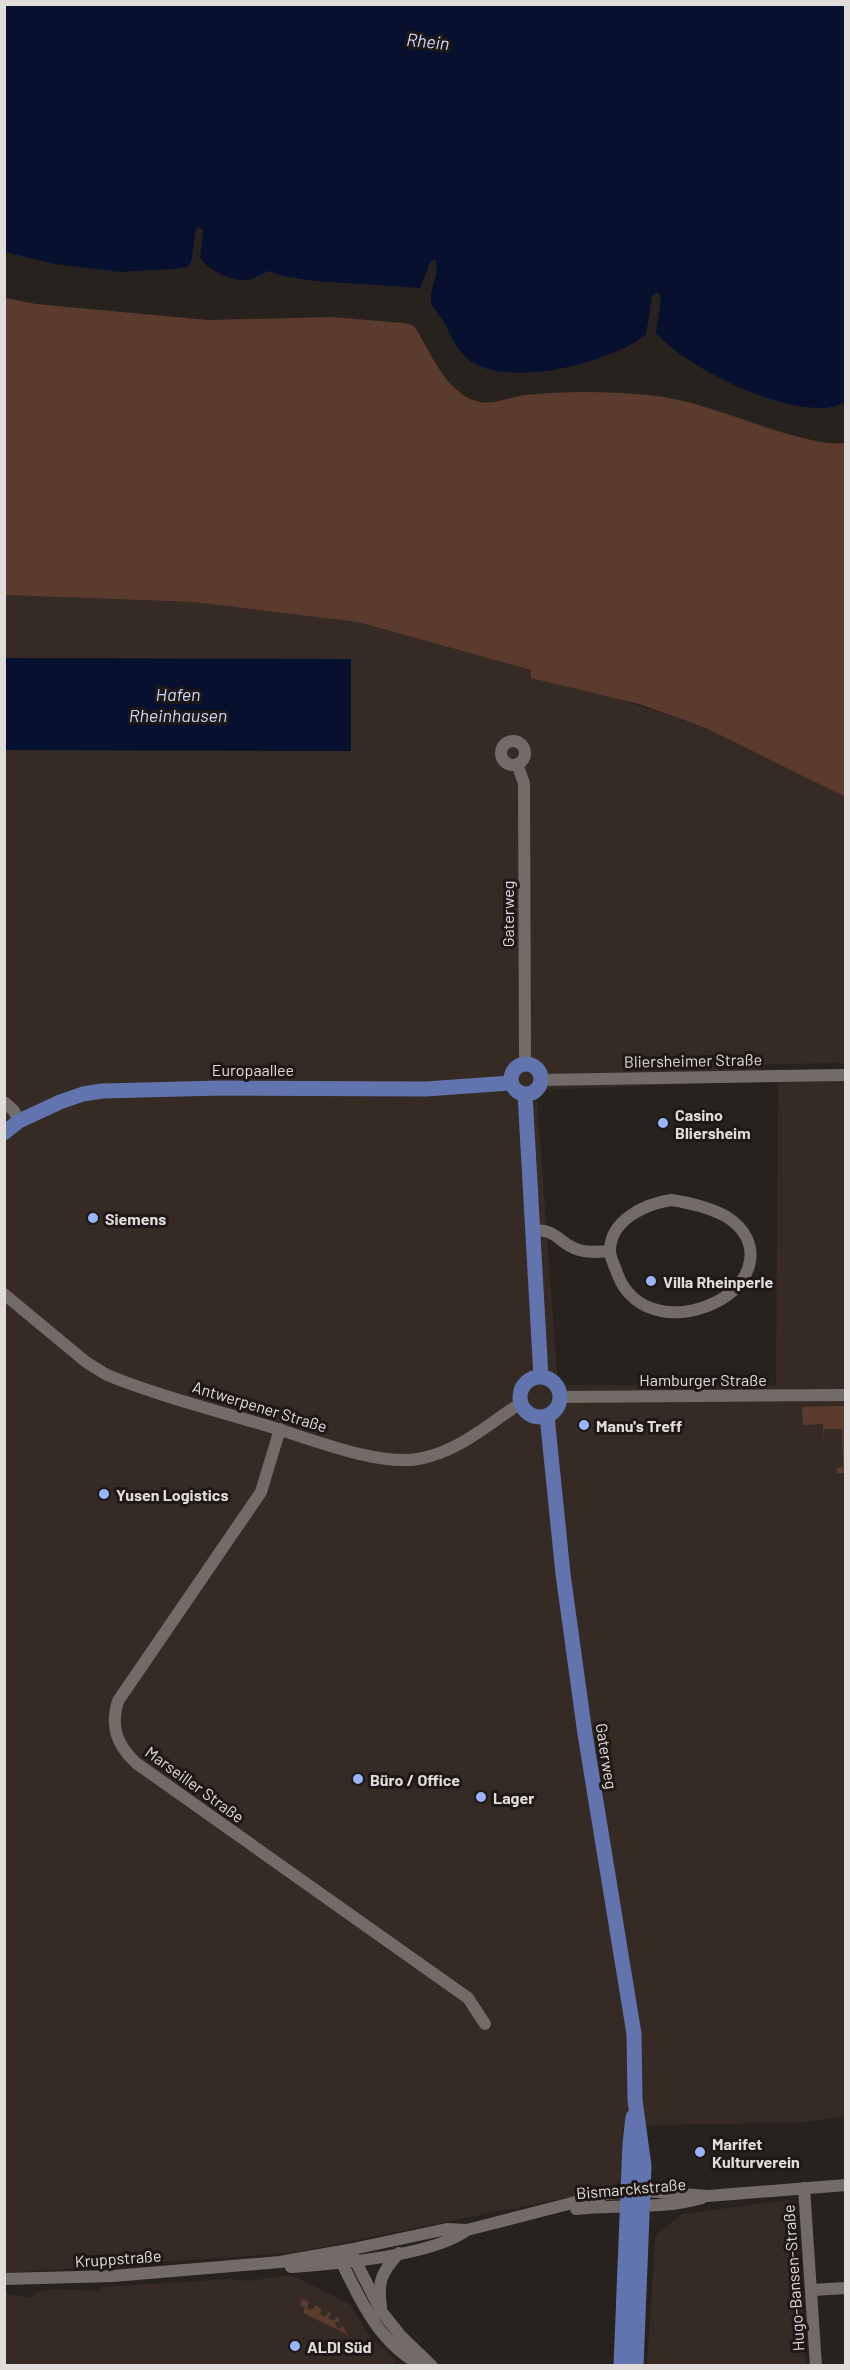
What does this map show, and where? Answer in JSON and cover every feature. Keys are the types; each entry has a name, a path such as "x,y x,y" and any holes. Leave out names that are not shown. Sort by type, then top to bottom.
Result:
{"main road":[{"path":"525,1064 535,1068 540,1080 535,1091 525,1094 516,1091 511,1083 513,1071 525,1064"},
{"name":"Europaallee","path":"4,1133 19,1121 60,1102 83,1094 102,1091 203,1088 426,1089 511,1083"},
{"path":"525,1094 541,1377"},
{"path":"541,1377 555,1383 560,1397 558,1405 547,1416 532,1415 526,1411 521,1403 520,1395 528,1381 541,1377"},
{"name":"Gaterweg","path":"547,1416 566,1597 585,1734 634,2034 635,2100 642,2147 636,2198"},
{"path":"621,2366 636,2198"},
{"path":"636,2198 636,2366"}],"street":[{"name":"Gaterweg","path":"517,764 524,783 525,1064"},
{"name":"Bliersheimer Straße","path":"540,1080 846,1075"},
{"path":"4,1102 14,1111 19,1121"},
{"path":"671,1200 712,1209 729,1219 743,1232 750,1248 750,1264 745,1279 728,1296 691,1312 661,1312 642,1305 629,1292 619,1279 609,1251 617,1230 627,1217 654,1202 671,1200"},
{"path":"532,1230 552,1232 573,1248 586,1252 609,1251"},
{"name":"Antwerpener Straße","path":"4,1294 86,1362 107,1375 279,1429 393,1460 407,1460 439,1454 461,1443 521,1403"},
{"name":"Hamburger Straße","path":"560,1397 846,1395"},
{"name":"Marseiller Straße","path":"279,1429 261,1492 118,1701 114,1713 115,1733 122,1748 136,1763 468,1998 485,2024"},
{"name":"Bismarckstraße","path":"342,2263 350,2254 447,2229 467,2230 556,2209 636,2198 687,2202 708,2196 846,2185"},
{"name":"Hugo-Bansen-Straße","path":"804,2188 816,2366"},
{"name":"Bismarckstraße","path":"350,2254 399,2253 455,2239 467,2230"},
{"path":"381,2311 379,2289 381,2277 399,2253"},
{"path":"350,2254 381,2311 400,2335 432,2366"},
{"name":"Kruppstraße","path":"4,2279 113,2276 350,2254"},
{"path":"342,2263 373,2322 403,2353 423,2366"},
{"name":"Kruppstraße","path":"234,2266 252,2270 342,2263"},
{"path":"812,2290 846,2288"}],"shaded area":[{"path":"5,298 36,304 208,320 332,317 404,323 414,326 439,369 455,389 476,401 500,401 525,395 571,392 665,397 809,440 845,443 845,797 706,728 639,704 531,678 531,670 358,622 193,602 5,595"},
{"path":"5,595 193,602 358,622 531,670 706,728 845,797 845,1063 758,1064 758,1081 546,1090 537,1098 558,1385 776,1385 778,1080 845,1076 845,2117 804,2122 623,2126 621,2181 610,2189 291,2253 5,2273 5,749 351,660 5,658"},
{"path":"845,1406 845,1473 837,1473 837,1468 843,1467 842,1429 824,1429 823,1440 823,1424 803,1425 802,1407"},
{"path":"788,2200 792,2202 795,2210 806,2365 647,2365 655,2239 658,2233 682,2214"},
{"path":"291,2275 350,2304 370,2337 396,2360 393,2366 5,2365 4,2293 30,2298 38,2292 53,2289 101,2291 100,2287 231,2279 248,2281"},
{"path":"302,2299 309,2302 307,2308 312,2310 315,2305 322,2309 320,2314 325,2317 328,2312 331,2313 328,2318 334,2321 337,2316 340,2321 335,2323 338,2329 343,2326 348,2335 303,2313 305,2307 300,2305"}],"water":[{"name":"Rhein","path":"4,5 845,5 845,402 826,408 802,407 774,400 717,377 671,347 656,333 661,298 658,292 652,296 646,335 630,345 587,362 538,372 515,373 493,370 475,364 457,347 431,301 436,260 431,261 420,288 316,281 282,276 269,271 250,279 234,279 215,271 200,258 203,231 199,227 196,229 191,263 187,267 174,269 121,272 55,264 4,251"},
{"name":"Hafen Rheinhausen","path":"5,658 351,659 351,751 5,750"}],"place":[{"name":"Casino Bliersheim","path":"663,1123"},
{"name":"Siemens","path":"93,1218"},
{"name":"Villa Rheinperle","path":"651,1281"},
{"name":"Manu's Treff","path":"584,1425"},
{"name":"Yusen Logistics","path":"104,1494"},
{"name":"Büro / Office","path":"358,1779"},
{"name":"Lager","path":"481,1797"},
{"name":"Marifet Kulturverein","path":"700,2152"},
{"name":"ALDI Süd","path":"295,2346"}]}
